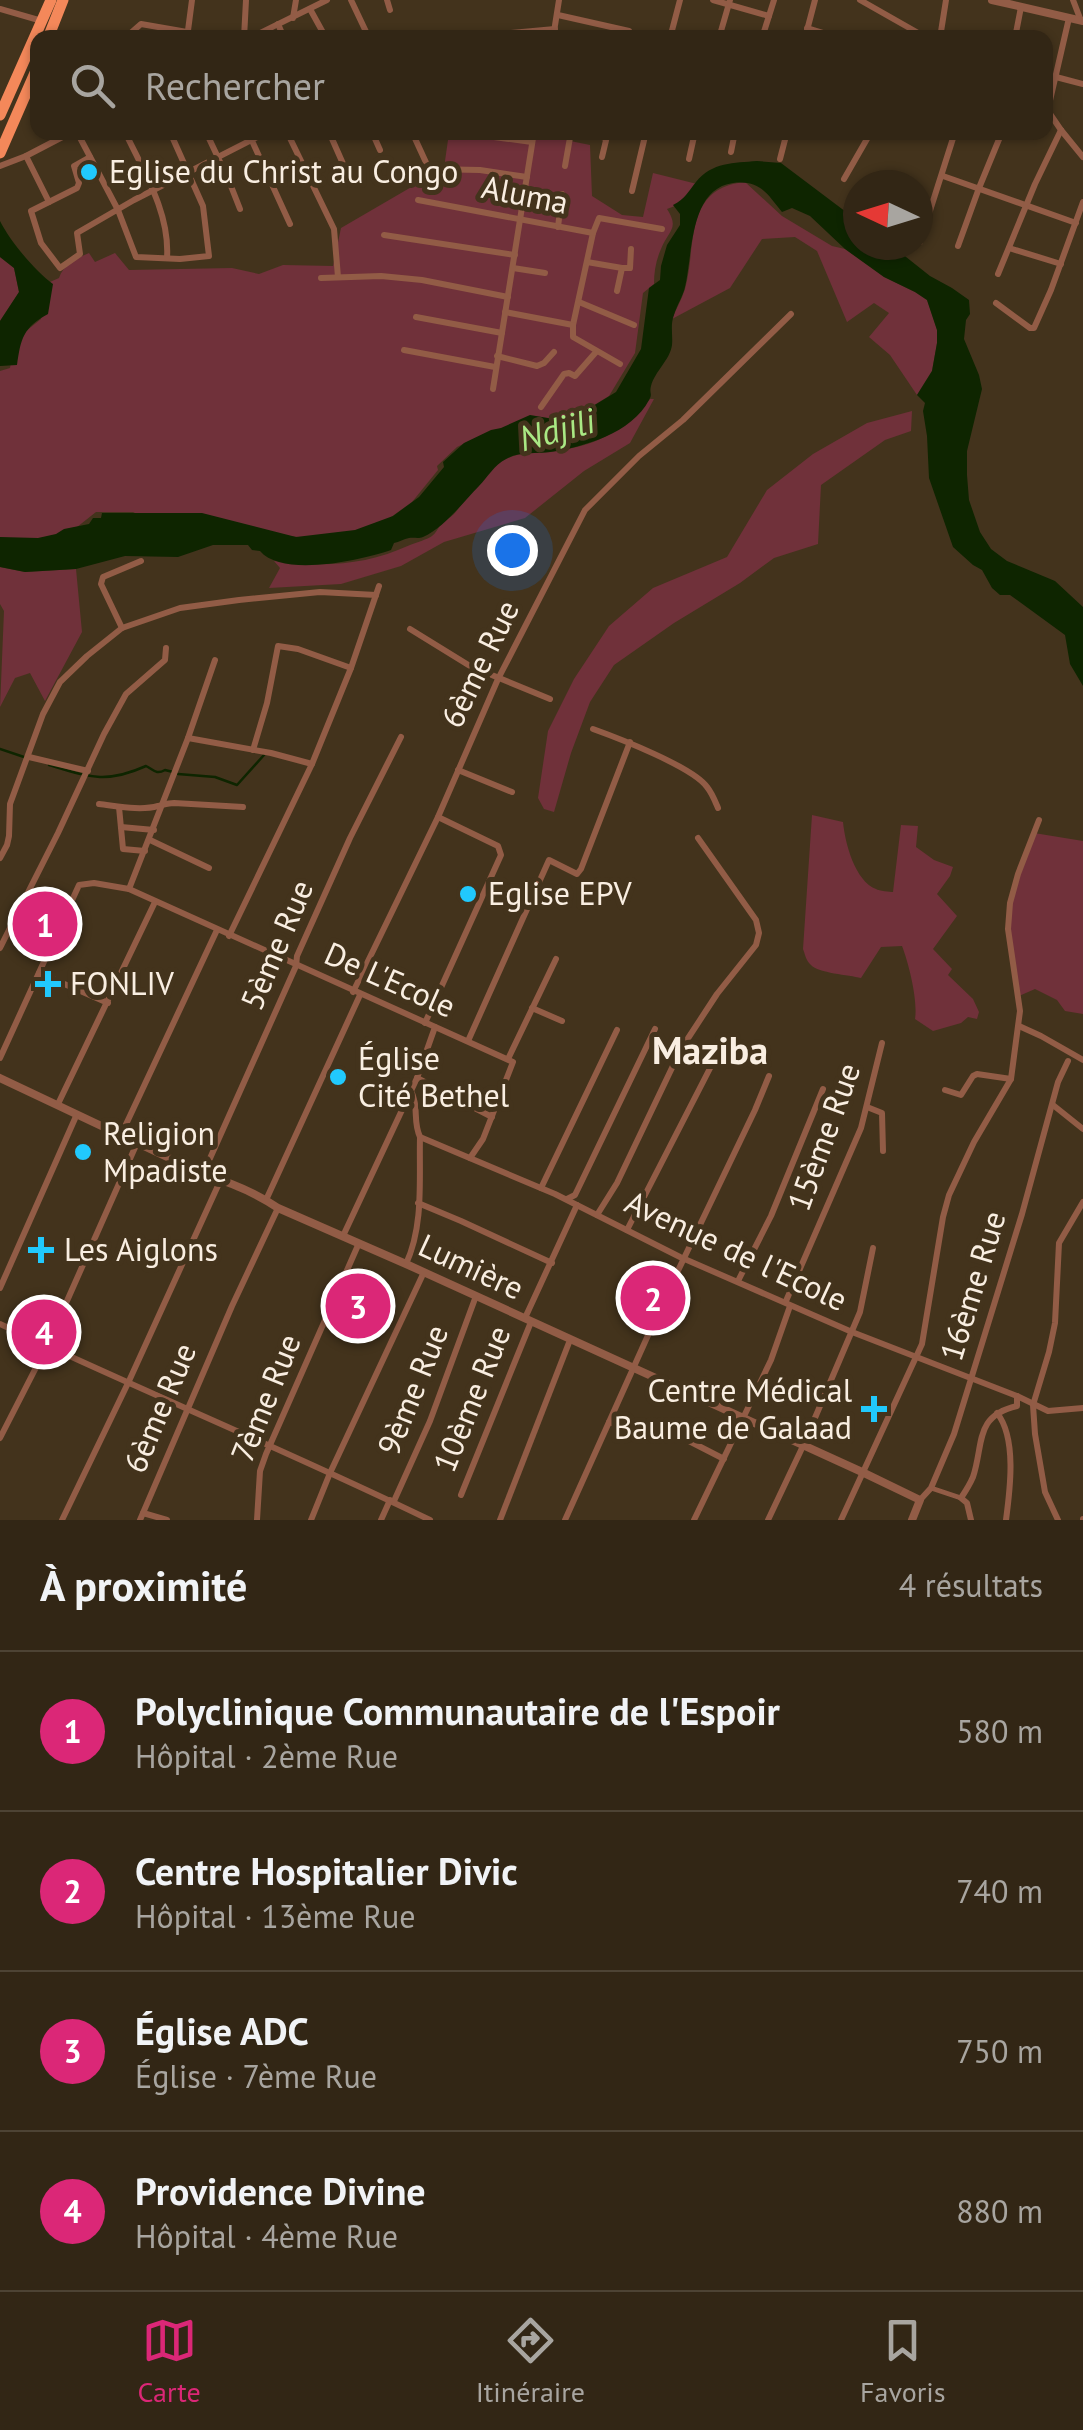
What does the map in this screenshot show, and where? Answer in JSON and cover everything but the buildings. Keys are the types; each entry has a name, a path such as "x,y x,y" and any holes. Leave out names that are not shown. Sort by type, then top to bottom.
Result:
{"highway":[{"path":"48,30 50,0"},
{"path":"43,30 63,0"},
{"path":"1,112 30,55"},
{"path":"0,153 30,94"}],"street":[{"path":"188,30 192,0"},
{"path":"246,0 247,30"},
{"path":"293,18 296,0"},
{"path":"265,30 327,0"},
{"path":"351,0 365,30"},
{"path":"387,0 390,10"},
{"path":"555,30 560,0"},
{"path":"672,30 680,0"},
{"path":"713,0 769,16"},
{"path":"765,30 774,0"},
{"path":"814,0 807,28 814,30"},
{"path":"860,0 913,30"},
{"path":"941,30 946,0"},
{"path":"993,0 1082,21"},
{"path":"1073,0 1082,21"},
{"path":"721,30 729,3"},
{"path":"1016,30 1021,6"},
{"path":"0,9 47,22"},
{"path":"310,10 321,30"},
{"path":"558,15 625,30"},
{"path":"1053,87 1069,18"},
{"path":"134,30 140,24 166,30"},
{"path":"278,24 281,30"},
{"path":"1056,77 1083,84"},
{"path":"1053,117 1083,156"},
{"path":"998,274 1061,130"},
{"path":"0,166 59,140"},
{"path":"80,140 118,210 136,257 210,256 206,218 174,140"},
{"path":"129,140 153,191 167,234 167,258"},
{"path":"210,140 240,210"},
{"path":"90,156 74,166 79,186 33,209 31,214 41,243 60,268 80,254 77,233 218,158 243,140"},
{"path":"251,140 290,224"},
{"path":"291,140 334,229 338,277"},
{"path":"333,140 348,175"},
{"path":"376,140 380,150"},
{"path":"416,140 430,169 480,170 527,177"},
{"path":"493,389 532,142 517,140"},
{"path":"565,166 570,140"},
{"path":"602,157 606,140"},
{"path":"632,191 644,140"},
{"path":"689,160 693,140"},
{"path":"731,152 733,140"},
{"path":"780,159 785,140"},
{"path":"849,170 865,140"},
{"path":"933,203 953,140"},
{"path":"958,246 999,140"},
{"path":"26,156 49,202"},
{"path":"942,176 1076,223"},
{"path":"558,228 562,194"},
{"name":"Aluma","path":"418,200 593,233 574,323"},
{"path":"996,303 1034,328 1083,202"},
{"path":"593,233 599,218 662,229"},
{"path":"384,235 515,255"},
{"path":"1009,248 1061,264"},
{"path":"587,262 630,268 632,249"},
{"path":"512,268 545,273"},
{"path":"617,291 622,268"},
{"path":"321,278 381,276 508,296"},
{"path":"580,302 634,325"},
{"path":"506,312 574,323 572,337 620,364"},
{"name":"6ème Rue","path":"266,1200 498,679 585,510 639,456 684,420 791,314"},
{"path":"416,318 502,333"},
{"path":"404,350 495,367"},
{"path":"497,356 537,366 554,352"},
{"path":"541,407 564,374 575,376 596,352"},
{"path":"122,628 101,584 104,578 140,561"},
{"path":"230,936 312,764 379,586"},
{"path":"0,858 9,836 10,804 43,714 60,682 122,628 180,608 238,600 320,592 376,596"},
{"path":"410,629 470,666 550,698"},
{"path":"253,750 278,646 351,668"},
{"path":"0,948 126,694 165,660 166,648"},
{"path":"129,890 215,660"},
{"path":"593,728 691,772 706,785 718,808"},
{"name":"5ème Rue","path":"203,1174 350,838 401,737"},
{"path":"188,738 312,764"},
{"path":"468,1041 549,860 577,874 581,869 630,742"},
{"path":"28,758 86,775"},
{"path":"457,769 512,792"},
{"path":"99,804 243,806"},
{"path":"119,807 124,850 145,851"},
{"path":"425,1024 500,854 495,844 438,818"},
{"path":"945,1090 961,1095 977,1074 1010,1079 1019,1026 1019,996 1008,929 1010,903 1039,820"},
{"path":"121,827 154,830"},
{"path":"596,1215 617,1183 681,1049 756,945 756,920 698,838"},
{"path":"150,840 210,868"},
{"name":"De L'Ecole","path":"39,973 78,885 94,883 129,890 510,1060"},
{"path":"58,1104 155,902"},
{"path":"121,1135 217,930"},
{"path":"470,1158 483,1139 510,1060 556,959"},
{"path":"0,1058 39,973 108,1003"},
{"path":"532,1008 562,1021"},
{"path":"1019,1026 1083,1060"},
{"path":"343,1236 417,1078 434,1027"},
{"path":"566,1199 572,1198 655,1029"},
{"path":"542,1188 617,1030"},
{"path":"627,1230 724,1041"},
{"name":"15ème Rue","path":"694,1520 771,1360 788,1304 855,1144 882,1043"},
{"name":"16ème Rue","path":"912,1520 920,1500 931,1488 954,1434 1058,1082 1068,1060"},
{"path":"564,1520 769,1076"},
{"name":"Lumière","path":"0,1078 920,1500"},
{"path":"417,1078 492,1116"},
{"name":"16ème Rue","path":"840,1520 922,1344 949,1195 1010,1079"},
{"path":"738,1281 771,1216 823,1088"},
{"path":"406,1264 416,1232 420,1138 416,1129 417,1106 410,1089"},
{"path":"1053,1105 1083,1129"},
{"path":"867,1107 882,1113 882,1152"},
{"path":"0,1288 77,1114"},
{"name":"Avenue de l'Ecole","path":"420,1138 542,1188 684,1258 852,1332 1048,1410 1083,1408"},
{"path":"0,1438 47,1346 136,1142"},
{"path":"62,1520 221,1180"},
{"path":"1058,1520 1045,1492 1033,1405 1056,1323 1059,1243 1083,1202"},
{"path":"418,1204 552,1263"},
{"name":"10ème Rue","path":"461,1495 577,1205"},
{"name":"6ème Rue","path":"141,1516 278,1208"},
{"name":"7ème Rue","path":"256,1520 260,1470 359,1243"},
{"path":"768,1520 860,1312 873,1248"},
{"path":"310,1520 424,1272"},
{"name":"9ème Rue","path":"381,1520 430,1421 476,1296"},
{"path":"0,1324 430,1520"},
{"path":"500,1520 570,1340"},
{"path":"961,1498 975,1472 984,1427 997,1413 1017,1406 1017,1396"},
{"path":"997,1413 1007,1435 1011,1486 1006,1520"},
{"path":"609,1422 640,1433"},
{"path":"686,1440 724,1459"},
{"path":"931,1488 961,1498 972,1520"},
{"path":"408,1520 409,1510"},
{"path":"141,1516 166,1520"}],"shaded area":[{"path":"448,140 565,140 590,145 592,196 622,215 643,217 653,173 697,184 680,204 667,209 673,226 658,257 654,284 643,293 635,353 609,396 573,418 509,426 457,447 437,466 438,470 412,502 387,520 348,535 314,539 145,518 133,512 96,512 72,531 49,538 0,541 0,371 10,368 15,340 41,319 43,285 59,278 67,266 89,253 95,262 115,253 129,270 232,268 259,274 283,265 333,266 341,228 444,168"},
{"path":"745,182 782,216 843,249 843,260 860,260 927,300 937,343 932,371 917,395 890,355 869,337 889,313 874,303 847,322 817,251 795,237 762,239 730,288 672,319 685,289 702,207 711,195"},
{"path":"0,257 14,268 19,292 0,321"},
{"path":"654,399 630,443 584,471 525,518 444,542 401,566 341,584 269,588 280,568 274,561 360,561 430,537 499,463 517,455 551,452 595,441 618,429"},
{"path":"912,411 911,431 885,440 821,485 818,544 774,558 614,665 590,702 554,812 544,809 538,798 548,731 574,679 609,626 653,588 727,557 767,490 813,454 867,423"},
{"path":"0,567 25,572 76,569 82,632 45,701 30,673 15,678 0,707 4,611 0,604"},
{"path":"812,815 843,822 857,870 877,890 893,892 901,825 918,826 916,847 953,867 937,894 957,916 933,949 952,969 948,975 973,999 979,1012 977,1019 968,1017 933,1031 915,1019 912,982 902,946 881,947 861,978 820,970 809,963 803,949"},
{"path":"1034,833 1083,841 1083,1014 1065,1011 1057,1000 1035,989 1019,996 1008,929 1012,894"}],"water":[{"name":"Ndjili","path":"781,163 843,210 843,247 810,216 792,208 782,212 762,190 750,184 733,183 719,188 708,197 696,225 685,287 673,319 671,350 641,412 619,430 577,446 506,459 431,533 394,543 391,550 342,562 286,564 248,545 213,545 178,557 125,556 76,569 25,572 0,567 0,537 38,538 56,534 89,524 93,518 101,518 102,513 202,513 296,537 355,530 393,516 419,497 444,467 443,462 464,443 530,415 554,419 580,414 616,392 641,349 649,288 660,280 667,245 680,225 680,214 673,205 702,175 724,165"},
{"path":"0,221 24,255 53,284 48,314 25,335 17,365 0,366 0,321 19,292 14,268 0,257"},
{"path":"860,260 910,260 969,300 964,339 982,389 967,451 969,500 980,532 991,549 1007,561 1055,581 1083,607 1083,686 1070,664 1065,635 1010,595 1000,595 982,570 953,547 929,478 925,403 917,395 932,371 937,330 927,300"}],"waterway":[{"path":"0,749 27,758"},
{"path":"178,774 215,777 237,785 264,755"},
{"path":"49,765 98,777 146,766 157,772 173,772"}],"place":[{"name":"Eglise du Christ au Congo","path":"89,172"},
{"name":"Eglise EPV","path":"468,894"},
{"name":"Polyclinique Communautaire de l'Espoir","path":"45,924"},
{"name":"FONLIV","path":"48,984"},
{"name":"Église Cité Bethel","path":"338,1077"},
{"name":"Religion Mpadiste","path":"83,1152"},
{"name":"Les Aiglons","path":"41,1250"},
{"name":"Centre Hospitalier Divic","path":"653,1298"},
{"name":"Église ADC","path":"358,1306"},
{"name":"Providence Divine","path":"44,1332"},
{"name":"Centre Médical Baume de Galaad","path":"874,1409"}],"district":[{"name":"Maziba","path":"710,1051"}]}
